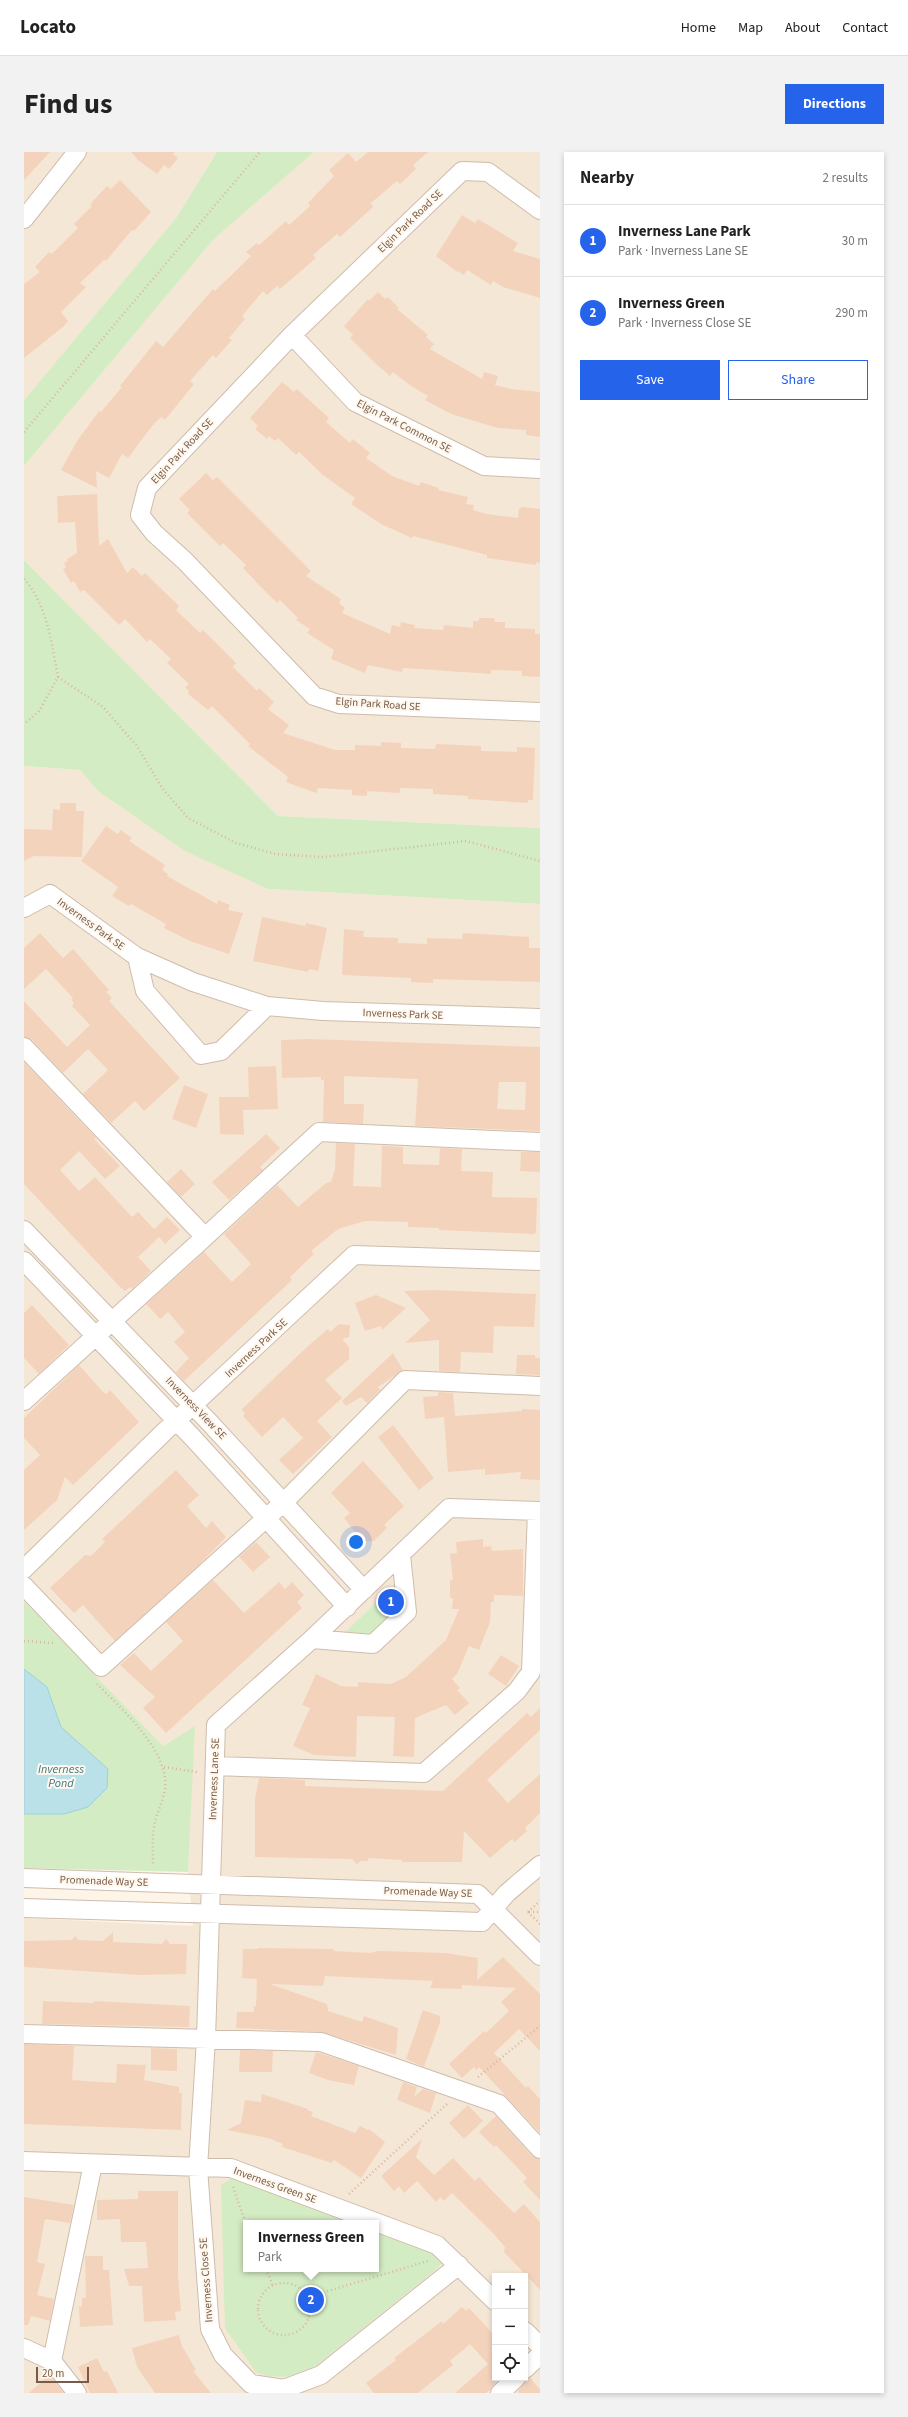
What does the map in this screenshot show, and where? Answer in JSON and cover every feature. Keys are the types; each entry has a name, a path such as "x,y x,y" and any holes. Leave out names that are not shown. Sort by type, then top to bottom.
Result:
{"street":[{"path":"24,219 77,152"},
{"name":"Elgin Park Road SE","path":"540,210 488,172 462,171 292,335 147,488 140,515 154,533 185,560 314,696 339,704 540,712"},
{"name":"Elgin Park Common SE","path":"292,335 355,402 484,466 540,469"},
{"name":"Inverness Park SE","path":"24,908 50,894 137,957 193,982 267,1006 323,1011 540,1018"},
{"name":"Inverness Park SE","path":"137,957 145,991 200,1054 221,1051 267,1006"},
{"path":"24,1047 205,1237"},
{"path":"24,1401 319,1132 540,1142"},
{"name":"Inverness View SE","path":"24,1230 111,1322 194,1406 364,1590"},
{"name":"Inverness Park SE","path":"24,1569 175,1421 194,1406 354,1255 540,1261"},
{"path":"24,1261 94,1337 266,1517 347,1607"},
{"path":"24,1586 101,1667 284,1502 405,1380 540,1386"},
{"name":"Inverness Lane SE","path":"210,1914 211,1883 208,1770 216,1725 347,1607 450,1508 538,1511"},
{"path":"208,1770 424,1774 517,1691 531,1672 536,1635 538,1511"},
{"path":"312,1639 373,1644 379,1639 407,1612 401,1555"},
{"path":"24,1908 482,1922 493,1908 540,1865"},
{"name":"Promenade Way SE","path":"24,1878 211,1883 478,1894 540,1956"},
{"name":"Inverness Close SE","path":"210,1914 206,2039 198,2168 210,2329 223,2355 251,2384 284,2389 321,2375 459,2266"},
{"path":"24,2034 321,2042 499,2104 540,2149"},
{"name":"Inverness Green SE","path":"24,2161 231,2168 369,2220"},
{"path":"52,2361 93,2164"},
{"name":"Inverness Green SE","path":"379,2224 437,2245 492,2298"},
{"path":"528,2334 540,2346"},
{"path":"24,2348 52,2361 77,2393"},
{"path":"528,2366 540,2355"},
{"path":"500,2393 513,2381"}],"path":[{"path":"24,432 260,152"},
{"path":"24,579 30,586 47,623 58,677 39,711 24,724"},
{"path":"58,677 103,707 137,746 162,788 188,818 236,843 275,854 323,857 466,841 540,861"},
{"path":"24,1641 57,1643"},
{"path":"96,1683 137,1727 159,1756 164,1767 165,1788 154,1827 153,1864"},
{"path":"164,1767 208,1770"},
{"path":"528,1912 540,1901"},
{"path":"528,1912 540,1912"},
{"path":"528,1912 540,1924"},
{"path":"336,2208 349,2194 461,2091 540,2026"},
{"path":"232,2184 245,2220"},
{"path":"308,2297 432,2260"},
{"path":"267,2272 273,2286"},
{"path":"284,2282 297,2285 308,2297 310,2316 304,2327 284,2336 273,2333 260,2324 257,2305 260,2294 273,2286 284,2282"}],"shaded area":[{"path":"24,152 217,152 176,218 24,400"},
{"path":"314,152 540,152 540,828 278,816 24,560 24,466 213,240"},
{"path":"24,766 80,770 98,791 268,889 540,904 540,2393 24,2393 24,1918 193,1926 188,1872 194,1727 163,1746 24,1601"}],"green space":[{"path":"217,152 314,152 213,240 24,466 24,400 176,218"},
{"path":"24,560 278,816 540,828 540,904 268,889 185,851 98,791 80,770 24,766"},
{"path":"403,1577 407,1612 373,1644 336,1641"},
{"path":"24,1601 163,1746 195,1726 188,1872 24,1868"},
{"path":"232,2178 351,2220 243,2220 243,2272 379,2272 379,2230 438,2252 442,2263 433,2272 307,2373 293,2377 267,2376 256,2372 225,2328 221,2185"}],"water":[{"name":"Inverness Pond","path":"24,1669 47,1687 61,1727 108,1769 107,1788 88,1807 64,1814 24,1814"}],"building":[{"path":"24,152 50,152 24,180"},
{"path":"131,152 175,152 173,154 178,158 169,169 164,165 157,174 138,160"},
{"path":"368,152 428,152 413,165 416,169 400,184 397,181 371,203 373,207 340,237 337,234 313,255 316,258 280,289 277,286 267,295 263,291 242,316 245,319 229,338 232,340 216,358 213,355 190,381 194,384 165,420 161,417 152,426 128,458 122,454 109,478 96,471 97,488 61,470 77,441 99,411 101,412 122,387 120,386 156,341 163,347 213,289 215,291 251,256 246,252 257,243 259,245 286,221 289,225 310,206 308,203 334,176 329,170 348,153 356,162"},
{"path":"120,180 151,212 134,231 132,230 106,261 104,260 80,283 86,287 61,312 68,321 63,327 24,358 24,284 40,272 35,267 49,252 52,254 78,228 74,224 92,206 90,205 93,201 107,186 111,189"},
{"path":"462,215 475,223 478,219 518,243 513,251 540,259 540,298 503,287 493,281 491,285 467,270 464,275 458,271 457,272 436,256"},
{"path":"378,292 385,299 388,297 399,308 397,309 428,335 426,337 434,344 430,349 482,379 484,372 498,376 495,385 511,389 540,392 540,437 526,435 526,430 498,428 451,414 425,400 428,396 411,386 393,372 390,376 376,364 350,338 353,335 344,326 368,299 369,301"},
{"path":"282,382 294,392 297,389 329,418 326,422 350,443 353,439 370,453 366,458 392,476 419,486 421,482 439,488 438,490 468,497 466,504 474,505 473,510 486,514 518,518 519,509 522,507 540,509 540,563 536,562 536,565 487,558 487,555 413,536 412,538 381,524 351,504 355,498 323,475 299,452 296,455 278,438 275,441 269,436 267,439 255,429 258,426 250,418"},
{"path":"206,473 213,480 217,477 311,571 306,576 341,599 339,603 345,608 342,613 390,634 392,625 400,627 401,622 415,625 414,628 443,630 444,625 473,628 473,621 479,621 479,618 494,618 495,622 505,622 505,628 535,629 535,634 540,634 540,677 522,676 522,671 491,670 491,674 403,668 402,672 368,665 365,673 331,659 334,650 307,633 310,629 296,620 298,618 280,600 277,603 260,586 243,568 246,565 223,543 220,546 187,513 190,510 179,499"},
{"path":"97,494 99,546 108,539 127,573 133,567 142,576 145,573 179,606 176,610 200,633 203,630 236,663 233,667 257,691 259,688 274,702 268,709 289,725 283,733 335,750 355,750 355,745 381,746 381,742 401,743 401,748 435,749 436,744 481,746 481,751 517,752 517,747 535,748 533,800 528,800 528,803 468,799 468,796 433,794 433,789 400,788 400,793 367,791 367,796 352,795 352,790 318,788 316,793 286,782 288,777 248,746 250,744 212,706 208,710 188,694 189,691 185,687 189,684 167,663 171,659 150,639 147,642 125,619 119,625 84,590 80,592 74,581 71,583 63,569 66,568 64,563 68,561 67,559 77,553 75,522 58,523 57,496"},
{"path":"60,803 76,803 76,811 84,811 82,857 34,856 24,861 24,829 52,830 53,809 60,810"},
{"path":"106,826 118,834 121,830 132,838 129,841 165,865 162,870 168,874 167,876 217,904 218,900 230,905 228,910 243,913 229,954 190,941 164,928 166,924 131,904 129,906 112,896 118,887 81,861"},
{"path":"262,917 305,926 306,923 327,928 318,971 309,969 308,972 253,961"},
{"path":"344,929 364,931 363,937 398,938 398,943 427,944 427,938 462,939 463,933 529,937 529,948 540,948 540,982 433,979 433,983 411,982 411,978 342,975"},
{"path":"40,933 63,958 73,949 109,990 106,992 112,998 109,1001 180,1078 144,1111 135,1101 111,1123 83,1094 108,1070 88,1049 63,1073 32,1040 24,1037 24,1001 67,1047 90,1025 72,1006 74,1003 71,1000 73,998 46,969 24,989 24,948"},
{"path":"308,1039 540,1047 540,1131 415,1126 418,1079 344,1076 344,1104 364,1104 363,1124 323,1122 324,1080 321,1080 321,1077 282,1078 281,1040","holes":["499,1082 526,1082 525,1110 497,1109"]},
{"path":"24,1062 96,1138 94,1139 120,1166 105,1179 79,1151 60,1170 79,1191 95,1177 132,1217 138,1212 154,1229 167,1217 180,1230 165,1244 159,1237 138,1257 151,1271 132,1289 130,1287 125,1291 119,1286 24,1184"},
{"path":"276,1066 278,1109 243,1110 244,1135 220,1134 219,1097 249,1097 248,1067"},
{"path":"184,1085 208,1094 196,1128 172,1119"},
{"path":"266,1134 280,1148 260,1167 263,1170 229,1200 212,1182"},
{"path":"336,1143 355,1144 353,1186 381,1187 382,1146 403,1147 403,1164 439,1165 440,1148 462,1149 461,1171 493,1172 492,1197 537,1198 535,1234 439,1230 439,1228 408,1227 408,1222 365,1221 338,1229 311,1251 314,1254 290,1277 292,1280 184,1381 176,1372 189,1358 174,1342 185,1332 168,1312 160,1319 146,1304 204,1252 232,1282 251,1264 224,1234 277,1185 298,1207 326,1183 331,1182 335,1169"},
{"path":"521,1152 540,1152 540,1172 520,1171"},
{"path":"181,1169 195,1184 181,1197 167,1182"},
{"path":"433,1290 536,1294 534,1327 494,1326 493,1353 461,1352 460,1372 439,1371 439,1340 405,1343 430,1320 404,1291"},
{"path":"376,1295 406,1308 382,1330 381,1326 365,1331 355,1303"},
{"path":"32,1305 69,1345 39,1374 24,1358 24,1313"},
{"path":"339,1324 350,1325 349,1337 342,1339 349,1347 349,1359 325,1380 342,1398 317,1421 332,1437 293,1474 279,1460 303,1438 283,1417 262,1437 243,1416 245,1414 242,1409 308,1346 328,1329 330,1332"},
{"path":"393,1353 403,1370 378,1387 380,1390 367,1403 361,1397 346,1406 342,1401"},
{"path":"517,1355 535,1355 535,1358 540,1358 540,1375 516,1374"},
{"path":"79,1365 103,1392 106,1394 110,1390 139,1422 73,1485 65,1477 57,1500 24,1530 24,1470 40,1455 24,1438 24,1418"},
{"path":"438,1392 453,1393 455,1416 522,1411 522,1409 540,1410 540,1480 520,1479 521,1472 485,1475 485,1469 448,1472 444,1417 425,1419 423,1397 438,1396"},
{"path":"393,1425 434,1478 419,1490 378,1437"},
{"path":"363,1461 404,1506 384,1525 387,1528 374,1541 362,1541 344,1518 350,1513 331,1493"},
{"path":"176,1470 199,1495 187,1506 206,1528 212,1521 226,1537 199,1565 115,1641 83,1605 74,1613 50,1588 85,1555 91,1556 105,1542 102,1539"},
{"path":"483,1539 483,1547 491,1546 492,1551 523,1549 523,1596 494,1595 494,1602 491,1602 490,1622 479,1650 469,1646 457,1674 452,1679 460,1688 457,1690 469,1703 455,1715 446,1705 415,1718 414,1757 393,1756 395,1717 357,1716 356,1757 314,1755 293,1746 310,1708 302,1705 316,1674 341,1686 358,1687 358,1682 391,1684 406,1677 446,1640 459,1609 452,1609 453,1598 450,1598 450,1580 453,1580 450,1554 457,1553 456,1542"},
{"path":"256,1542 270,1557 253,1572 239,1557"},
{"path":"213,1580 244,1613 279,1582 285,1589 292,1582 304,1595 297,1602 302,1608 166,1733 143,1708 155,1697 120,1665 134,1653 151,1671 183,1641 166,1622"},
{"path":"501,1655 519,1666 506,1686 488,1674"},
{"path":"540,1708 540,1730 487,1780 508,1803 540,1774 540,1813 525,1828 527,1831 515,1842 512,1839 490,1858 464,1831 462,1862 402,1862 402,1860 368,1858 368,1861 361,1861 357,1864 352,1859 255,1857 255,1799 259,1778 305,1780 305,1786 443,1791 527,1713 531,1717"},
{"path":"113,1932 113,1942 162,1944 166,1939 170,1944 187,1944 186,1974 140,1975 24,1967 24,1941 72,1940 75,1936 79,1940 103,1941"},
{"path":"243,1949 334,1949 334,1951 369,1953 379,1951 445,1953 478,1958 477,1980 503,1957 540,1994 540,2051 519,2029 494,2053 526,2088 528,2086 540,2099 540,2133 479,2067 476,2070 474,2067 462,2078 449,2064 484,2031 486,2033 509,2011 501,2002 516,1988 462,1985 462,1989 430,1988 433,1981 325,1976 323,1986 270,1984 327,2004 328,2011 362,2022 364,2016 398,2028 396,2055 322,2032 236,2028 237,2012 254,2012 254,2006 256,2006 257,1979 242,1978"},
{"path":"43,2001 94,2003 94,2001 190,2006 189,2027 42,2024"},
{"path":"423,2010 440,2016 440,2022 424,2067 406,2059"},
{"path":"24,2044 74,2046 72,2080 116,2083 117,2064 146,2065 144,2080 179,2087 179,2093 182,2093 181,2130 24,2124"},
{"path":"151,2048 177,2049 177,2071 151,2070"},
{"path":"240,2050 273,2051 272,2072 239,2072"},
{"path":"316,2052 359,2066 354,2085 328,2080 309,2073"},
{"path":"403,2082 417,2087 414,2097 423,2089 436,2093 430,2113 397,2100"},
{"path":"262,2094 308,2109 307,2110 313,2112 311,2116 355,2133 360,2126 368,2130 369,2129 385,2142 361,2178 334,2160 332,2163 282,2147 283,2144 268,2138 227,2130 241,2123 245,2100 261,2102"},
{"path":"468,2105 483,2121 464,2139 449,2123"},
{"path":"496,2116 532,2156 540,2159 540,2200 523,2182 527,2178 496,2145 494,2147 479,2132"},
{"path":"422,2139 416,2157 434,2175 453,2158 475,2181 479,2177 514,2213 524,2204 540,2222 540,2290 528,2277 528,2273 524,2273 504,2252 505,2247 493,2233 452,2193 444,2201 440,2197 436,2202 417,2181 404,2193 399,2186 394,2191 381,2176"},
{"path":"138,2191 178,2191 178,2276 181,2311 175,2312 176,2320 144,2322 142,2286 129,2286 124,2269 148,2268 146,2242 121,2242 120,2219 97,2220 97,2200 138,2199"},
{"path":"24,2197 74,2205 70,2223 45,2219 37,2262 45,2264 37,2295 54,2299 50,2321 31,2316 28,2325 24,2325"},
{"path":"85,2256 103,2256 103,2270 109,2270 113,2325 80,2327 79,2306 82,2307 82,2298 86,2298"},
{"path":"462,2307 466,2311 469,2308 492,2333 492,2381 495,2381 495,2383 490,2390 486,2393 455,2393 488,2364 470,2344 450,2361 453,2365 418,2393 374,2393 366,2383 396,2360 394,2358 442,2321 443,2324"},
{"path":"179,2335 182,2346 196,2370 193,2371 211,2393 155,2393 137,2367 132,2348"},
{"path":"97,2358 104,2372 107,2371 118,2393 90,2393 78,2367"},
{"path":"49,2375 64,2393 29,2393"},
{"path":"528,2378 530,2378 540,2389 540,2393 519,2393 518,2391 525,2381 528,2381"}],"place":[{"name":"Inverness Lane Park","path":"391,1602"},
{"name":"Inverness Green","path":"311,2300"}]}
